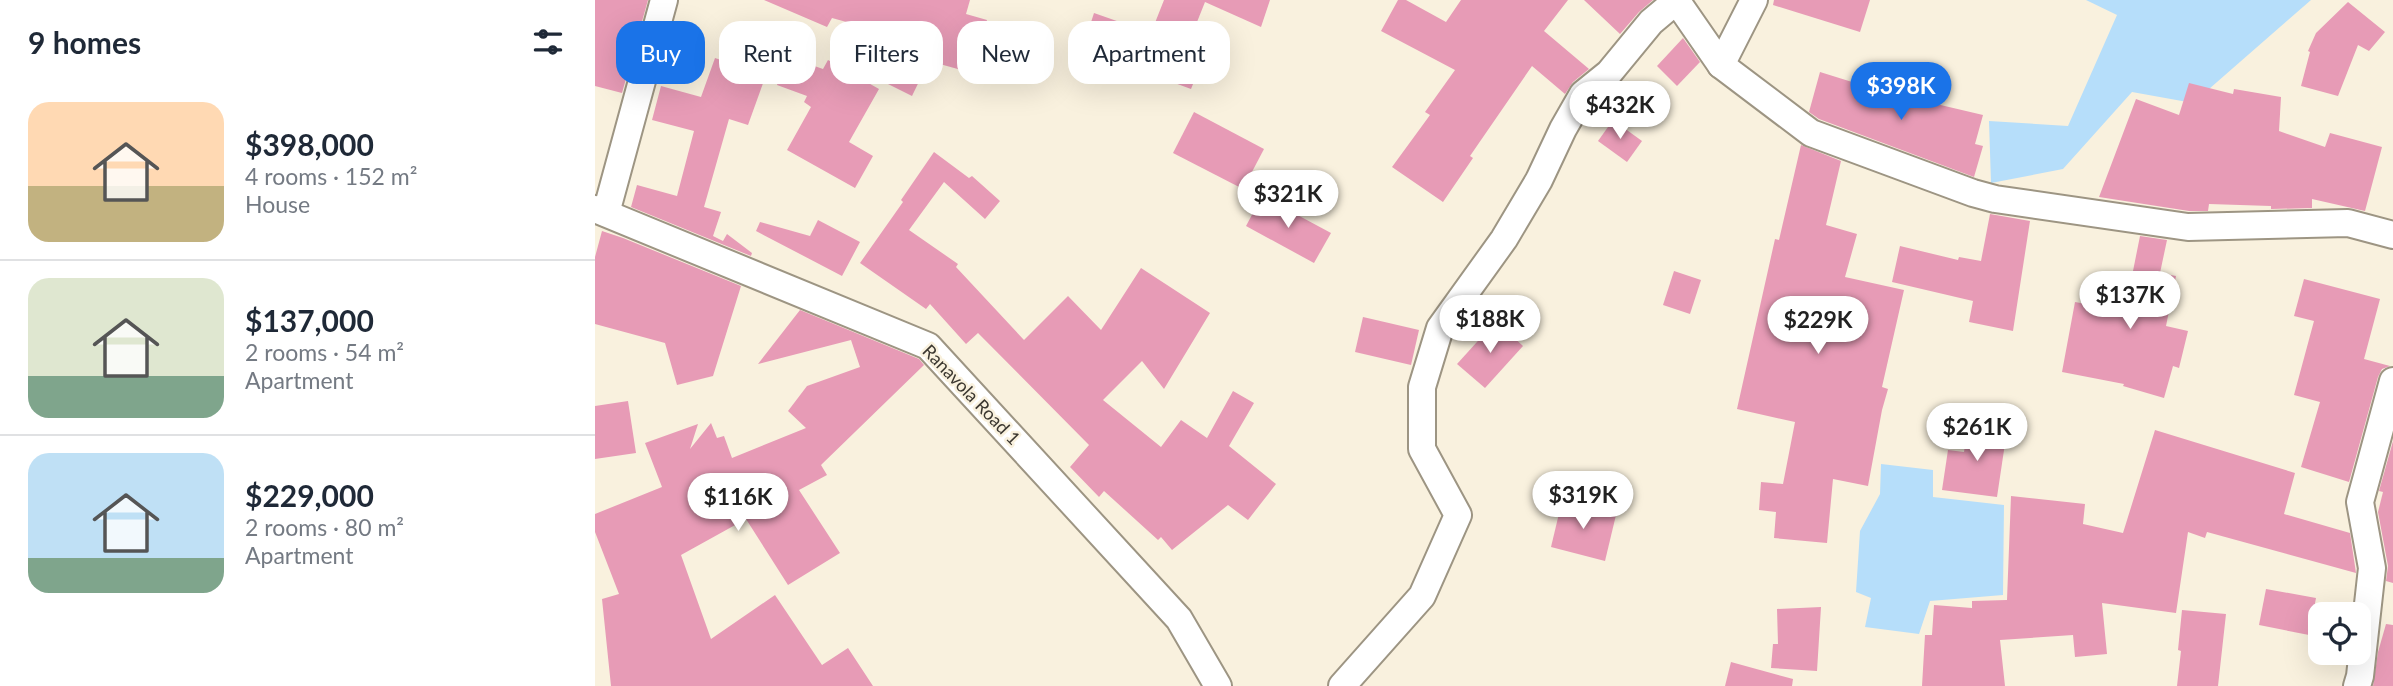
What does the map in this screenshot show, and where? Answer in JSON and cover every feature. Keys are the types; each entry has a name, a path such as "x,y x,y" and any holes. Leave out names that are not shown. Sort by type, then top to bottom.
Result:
{"street":[{"path":"600,211 664,0"},
{"path":"1721,65 1754,0"},
{"path":"1342,686 1422,596 1458,515 1422,449 1422,387 1440,328 1504,239 1539,180 1583,94 1609,73 1651,22 1676,1 1721,65 1811,133 1973,193 1995,199 2188,227 2348,223 2393,236"},
{"name":"Ranavola Road 1","path":"600,211 928,346 1179,618 1218,686"},
{"path":"2357,686 2372,568 2360,502 2393,381"}],"water":[{"path":"2086,0 2311,0 2193,103 2132,92 2063,169 1991,183 1989,121 2068,126 2117,15"},
{"path":"1881,464 1933,470 1933,497 2004,505 2003,595 1930,601 1919,634 1865,627 1871,598 1856,592 1860,531 1880,494"}],"building":[{"path":"595,0 648,0 642,21 616,21 616,84 625,84 622,93 595,86"},
{"path":"764,0 970,0 966,14 987,20 957,21 957,69 943,65 943,21 843,21 832,18 827,27"},
{"path":"1164,0 1270,0 1261,27 1205,2 1197,21 1156,21"},
{"path":"1398,0 1406,0 1446,22 1461,0 1568,0 1544,31 1589,69 1573,82 1565,94 1532,66 1470,156 1473,158 1443,202 1392,167 1430,115 1425,112 1455,70 1381,31"},
{"path":"1584,0 1653,0 1620,34"},
{"path":"1774,0 1870,0 1860,32 1773,5"},
{"path":"2348,2 2385,32 2369,51 2358,45 2338,96 2301,86 2310,52 2308,51 2316,33"},
{"path":"1094,13 1117,21 1091,21"},
{"path":"1683,38 1700,62 1677,86 1657,66"},
{"path":"715,58 719,59 719,84 763,84 748,125 729,119 704,207 721,212 713,236 723,241 727,234 752,253 751,256 631,207 637,185 677,196 694,131 652,120 661,86 701,97"},
{"path":"828,60 830,84 870,84 879,89 849,142 873,156 855,188 787,150 811,107 804,102 807,96 777,85 816,84 816,67 823,69"},
{"path":"1820,72 1881,91 1983,115 1975,144 1983,146 1974,177 1819,119 1809,112"},
{"path":"2189,83 2233,94 2234,89 2281,97 2279,131 2325,147 2330,133 2382,147 2365,211 2312,199 2312,208 2271,209 2271,206 2209,204 2208,211 2189,211 2099,197 2136,99 2179,115"},
{"path":"888,84 918,84 912,96"},
{"path":"1177,84 1193,84 1191,89"},
{"path":"1194,112 1264,149 1243,189 1173,153"},
{"path":"1613,120 1642,141 1627,162 1598,141"},
{"path":"1801,145 1841,161 1826,225 1857,234 1845,277 1904,290 1882,387 1888,389 1868,486 1833,479 1827,543 1774,538 1776,512 1759,510 1761,482 1783,484 1795,422 1737,409 1775,239 1779,240"},
{"path":"934,152 969,178 972,176 1000,201 985,219 944,182 909,230 958,264 956,267 1024,340 1068,296 1101,330 1141,268 1210,313 1164,389 1142,361 1103,400 1161,447 1181,420 1207,438 1233,391 1254,403 1229,446 1276,484 1248,520 1228,505 1172,550 1161,537 1158,540 1104,491 1099,497 1070,467 1089,445 978,333 966,344 930,304 926,309 860,263"},
{"path":"1262,196 1331,233 1314,263 1246,226"},
{"path":"1990,214 2030,221 2013,331 1969,322 1973,301 1892,282 1900,246 1958,260 1959,257 1981,261"},
{"path":"818,220 860,242 842,276 756,231 760,222 810,236"},
{"path":"602,231 741,286 713,376 677,385 665,343 595,324 595,257"},
{"path":"2140,236 2167,240 2160,273 2176,276 2166,326 2188,331 2179,368 2173,366 2164,398 2123,386 2124,384 2062,372 2075,302 2125,311"},
{"path":"1674,271 1701,280 1690,314 1663,305"},
{"path":"2304,279 2380,299 2364,359 2390,366 2382,369 2378,377 2349,482 2301,467 2320,402 2294,395 2314,321 2294,316"},
{"path":"800,310 919,359 924,365 821,465 827,475 799,490 840,553 788,585 746,519 681,555 711,639 775,595 822,665 848,648 873,686 611,686 602,599 619,594 595,532 595,514 662,487 645,443 698,424 690,449 711,423 717,438 724,436 732,458 806,428 788,411 807,386 860,367 851,340 758,364"},
{"path":"1363,317 1419,330 1411,365 1355,352"},
{"path":"1496,321 1523,346 1485,388 1457,364"},
{"path":"628,401 636,453 595,459 595,406"},
{"path":"1968,424 2007,430 1997,497 1942,490 1948,450 1964,452"},
{"path":"2155,430 2295,473 2284,514 2350,533 2356,573 2207,532 2205,538 2188,532 2176,613 2102,603 2107,654 2075,657 2073,635 2000,640 2005,686 1922,686 1925,635 1932,635 1934,605 1972,608 1972,601 2007,600 2011,496 2085,504 2083,524 2123,533"},
{"path":"2393,441 2393,583 2386,581 2388,566 2378,512 2383,492 2379,491"},
{"path":"1562,501 1616,515 1605,561 1551,547"},
{"path":"2266,589 2316,598 2315,602 2308,602 2308,635 2259,625"},
{"path":"1821,607 1817,671 1771,668 1773,644 1778,644 1777,609"},
{"path":"2182,610 2226,614 2218,686 2177,686"},
{"path":"2386,624 2393,625 2393,686 2373,686 2378,652"},
{"path":"1731,662 1793,679 1792,686 1725,686"}]}
